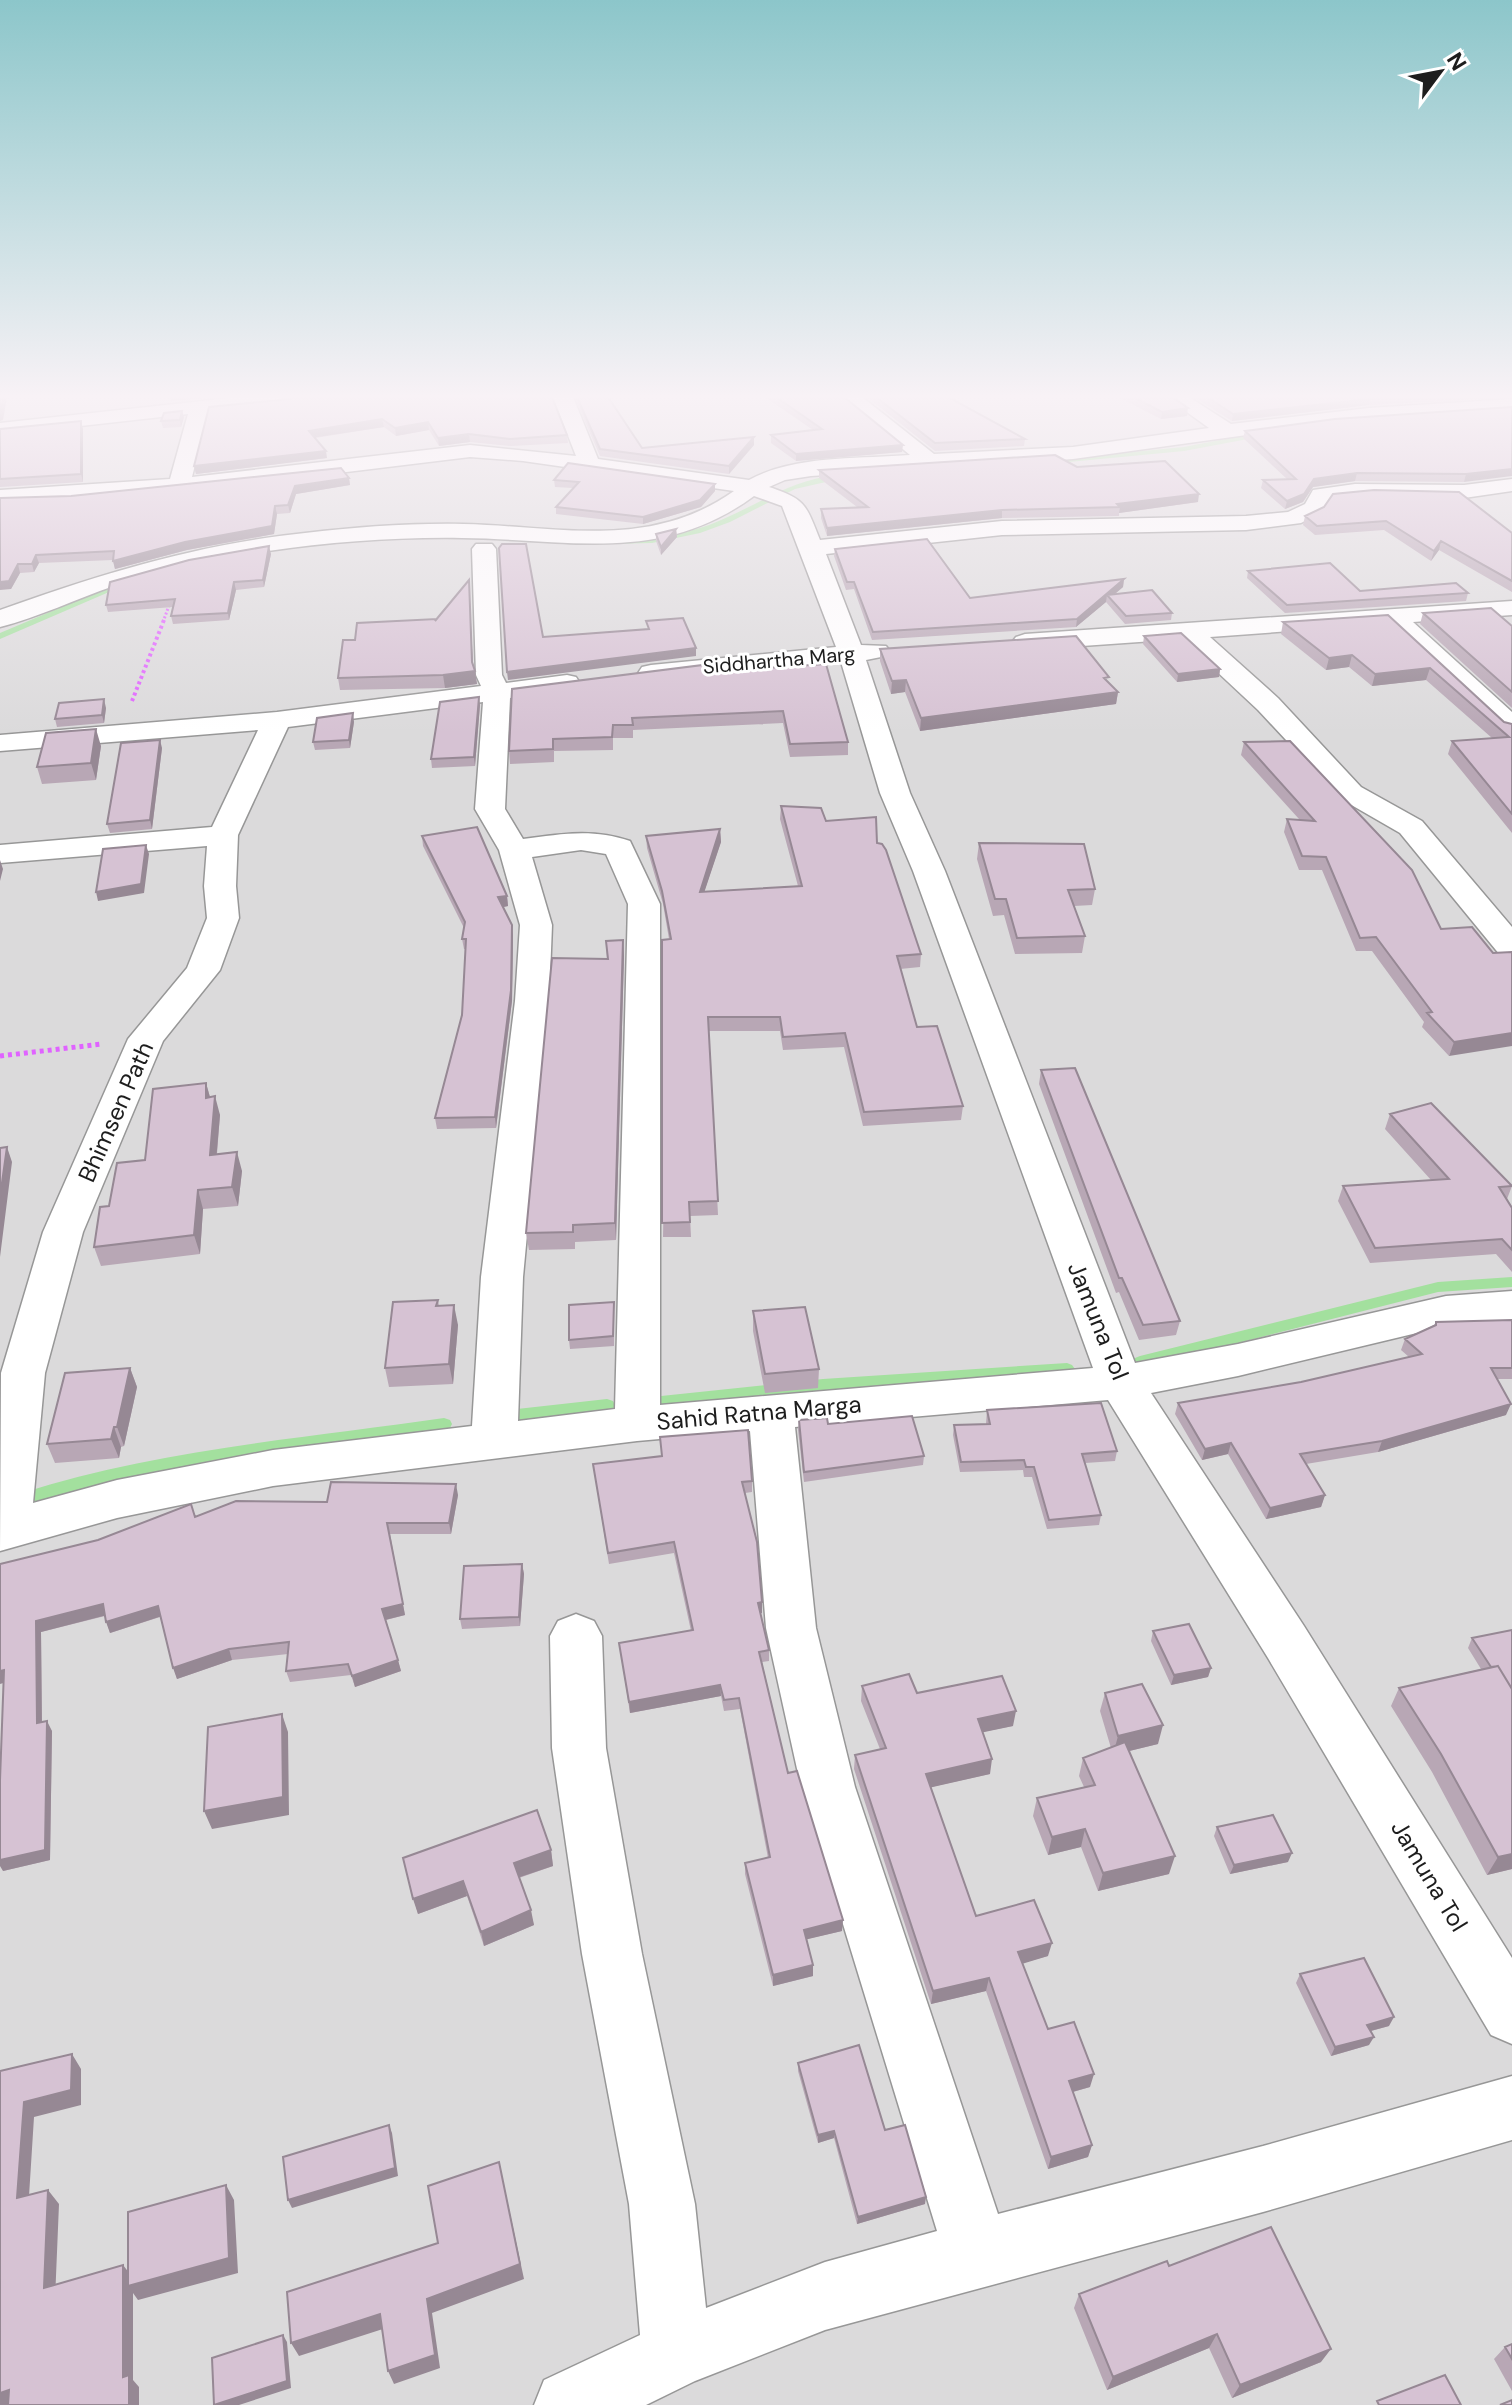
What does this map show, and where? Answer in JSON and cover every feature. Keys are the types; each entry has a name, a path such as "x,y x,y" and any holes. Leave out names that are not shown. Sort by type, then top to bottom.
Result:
{"street":[{"path":"0,619 163,564 242,549 436,531 606,537 679,529 719,509"},
{"name":"Jamuna Tol","path":"795,509 851,652 895,793 929,871 1120,1382 1294,1656 1512,2014"},
{"path":"812,548 1002,528 1246,523 1293,518 1311,509"},
{"path":"484,549 489,675 497,692 490,809 514,850 536,925 532,1001 502,1277 494,1442"},
{"path":"1005,643 1512,608"},
{"path":"1393,617 1457,679 1512,726"},
{"path":"1189,631 1268,704 1351,793 1411,827 1512,948"},
{"name":"Siddhartha Marg","path":"630,675 897,650"},
{"path":"0,743 277,720 586,681"},
{"name":"Bhimsen Path","path":"3,1530 23,1373 63,1232 146,1039 203,970 223,918 220,886 223,835 277,720"},
{"path":"0,854 223,835"},
{"path":"514,850 579,841 606,842 619,848 644,904 637,1424"},
{"name":"Sahid Ratna Marga","path":"3,1530 117,1499 273,1468 771,1410 1120,1382 1238,1360 1446,1311 1512,1306"},
{"path":"771,1410 791,1628 828,1787 977,2253"},
{"path":"576,1636 579,1748 612,1954 662,2204 676,2354"},
{"path":"569,2405 676,2354 825,2296 1263,2179 1512,2108"}],"path":[{"path":"120,732 173,598"},
{"path":"0,1056 146,1039"}],"shaded area":[{"path":"0,509 1512,509 1512,2405 0,2405"}],"building":[{"path":"0,509 275,509 272,526 185,542 113,561 114,551 36,555 32,564 18,564 9,581 0,582"},
{"path":"575,509 669,509 643,517"},
{"path":"821,509 1032,509 1002,510 827,528"},
{"path":"1319,509 1481,509 1512,533 1512,581 1441,541 1434,551 1386,521 1317,526 1305,516"},
{"path":"676,529 661,547 656,534"},
{"path":"927,539 970,598 1124,579 1077,619 873,632 854,582 847,582 835,549"},
{"path":"502,544 526,544 543,637 649,629 646,621 683,618 696,648 507,672 499,548"},
{"path":"269,546 263,580 234,582 228,613 171,616 175,599 106,605 110,582 189,560"},
{"path":"1330,563 1360,591 1456,583 1468,593 1287,605 1248,571"},
{"path":"469,580 472,662 475,671 338,678 343,640 355,640 357,623 435,621"},
{"path":"1152,590 1172,613 1126,616 1107,595"},
{"path":"1491,608 1512,626 1512,692 1423,613"},
{"path":"1388,615 1504,722 1512,724 1512,814 1452,741 1509,737 1430,668 1375,674 1352,655 1329,658 1283,622"},
{"path":"1181,633 1220,669 1178,674 1144,636"},
{"path":"1076,636 1109,677 1104,678 1118,692 921,718 906,680 892,681 880,649"},
{"path":"826,664 848,742 790,744 783,711 632,718 633,725 613,725 612,737 553,739 553,749 509,751 512,689 703,665 703,672"},
{"path":"479,697 474,757 431,759 440,702"},
{"path":"104,699 102,715 55,719 59,703"},
{"path":"353,713 349,740 313,742 317,718"},
{"path":"96,729 91,763 37,767 46,733"},
{"path":"160,740 150,820 107,824 121,743"},
{"path":"1290,741 1412,870 1441,929 1472,927 1493,953 1512,952 1512,1033 1454,1042 1427,1013 1432,1012 1376,937 1360,938 1326,857 1302,856 1287,819 1315,821 1244,742"},
{"path":"781,806 821,808 826,821 876,817 877,843 886,850 921,954 897,956 917,1027 937,1026 963,1106 864,1112 845,1033 783,1037 780,1017 708,1017 718,1201 689,1202 690,1222 662,1223 662,940 671,939 662,891 646,836 720,829 700,892 802,886"},
{"path":"477,827 507,896 498,897 512,925 511,990 495,1117 435,1118 462,1015 466,939 462,939 465,922 422,836"},
{"path":"979,843 1084,844 1095,889 1068,890 1085,936 1017,938 1006,899 995,899"},
{"path":"146,845 141,884 96,892 103,849"},
{"path":"623,940 615,1223 573,1225 573,1232 526,1233 552,958 608,959 606,941"},
{"path":"1075,1068 1180,1321 1143,1325 1122,1278 1119,1278 1041,1070"},
{"path":"206,1083 206,1098 215,1096 210,1155 237,1152 232,1187 198,1190 194,1235 94,1247 100,1207 109,1206 117,1163 145,1160 153,1089"},
{"path":"1431,1103 1512,1186 1499,1187 1512,1208 1512,1250 1502,1239 1375,1248 1343,1186 1449,1179 1390,1114"},
{"path":"7,1147 0,1197 0,1148"},
{"path":"438,1300 436,1306 454,1305 449,1364 385,1368 393,1302"},
{"path":"614,1302 613,1336 569,1340 569,1305"},
{"path":"805,1307 819,1369 765,1374 753,1311"},
{"path":"1512,1320 1512,1368 1491,1368 1511,1404 1382,1441 1300,1454 1325,1495 1270,1508 1231,1443 1205,1449 1178,1403 1301,1382 1422,1354 1405,1339 1436,1325 1436,1322"},
{"path":"130,1368 117,1427 114,1427 111,1439 47,1444 65,1373"},
{"path":"1101,1403 1117,1451 1082,1454 1101,1515 1049,1520 1034,1467 1026,1467 1024,1460 961,1462 954,1425 990,1424 987,1410"},
{"path":"912,1416 924,1456 804,1472 799,1420 827,1418 828,1424"},
{"path":"748,1430 752,1481 742,1482 757,1542 762,1602 758,1603 769,1650 759,1652 788,1773 797,1771 843,1920 804,1930 813,1965 773,1975 745,1863 770,1857 739,1698 724,1700 720,1685 629,1702 619,1643 693,1630 674,1542 608,1553 593,1464 662,1456 660,1437"},
{"path":"331,1482 456,1484 449,1523 387,1523 403,1604 382,1609 398,1660 352,1676 348,1664 286,1671 289,1642 229,1649 173,1668 158,1606 106,1622 103,1604 36,1621 37,1723 47,1721 45,1850 0,1860 4,1670 0,1671 0,1564 98,1540 191,1504 195,1517 236,1501 327,1502"},
{"path":"522,1564 519,1617 460,1619 464,1566"},
{"path":"1189,1624 1211,1668 1174,1675 1153,1631"},
{"path":"1512,1630 1512,1689 1498,1666 1491,1667 1472,1638"},
{"path":"1498,1666 1512,1689 1512,1854 1498,1857 1441,1754 1399,1688"},
{"path":"909,1674 917,1693 1002,1676 1016,1711 978,1719 992,1759 926,1774 976,1916 1034,1900 1052,1943 1018,1952 1048,2029 1074,2022 1094,2074 1069,2081 1092,2145 1051,2157 989,1978 933,1991 855,1755 886,1748 862,1686"},
{"path":"1142,1684 1163,1725 1118,1736 1105,1693"},
{"path":"282,1714 283,1797 204,1811 208,1727"},
{"path":"1125,1742 1175,1856 1103,1873 1085,1829 1052,1837 1037,1798 1095,1785 1083,1758"},
{"path":"537,1810 551,1850 514,1863 531,1910 481,1932 463,1881 413,1899 403,1858"},
{"path":"1273,1815 1292,1853 1234,1865 1217,1827"},
{"path":"1364,1958 1394,2017 1367,2025 1374,2037 1335,2047 1300,1974"},
{"path":"859,2045 885,2130 905,2125 926,2197 858,2217 834,2131 818,2135 798,2063"},
{"path":"72,2054 71,2090 24,2102 17,2198 48,2190 44,2288 123,2265 123,2377 129,2375 129,2405 8,2405 9,2390 0,2393 0,2071"},
{"path":"389,2125 395,2168 288,2200 283,2157"},
{"path":"499,2162 520,2264 427,2299 435,2355 388,2371 380,2314 291,2343 287,2292 438,2243 428,2186"},
{"path":"226,2185 229,2258 128,2286 128,2212"},
{"path":"1271,2227 1331,2349 1240,2385 1217,2334 1113,2377 1079,2294 1167,2261 1169,2266"},
{"path":"283,2335 287,2381 214,2405 212,2358"},
{"path":"1512,2344 1512,2359 1505,2347"},
{"path":"1445,2375 1461,2405 1379,2405 1377,2401"}],"waterway":[{"path":"605,542 636,542 683,535 727,520 747,509"},
{"path":"0,636 126,583"},
{"path":"1140,1362 1438,1287 1512,1282"},
{"path":"642,1404 823,1385 1067,1369"},
{"path":"500,1417 607,1405"},
{"path":"28,1498 182,1463 444,1424"}]}
